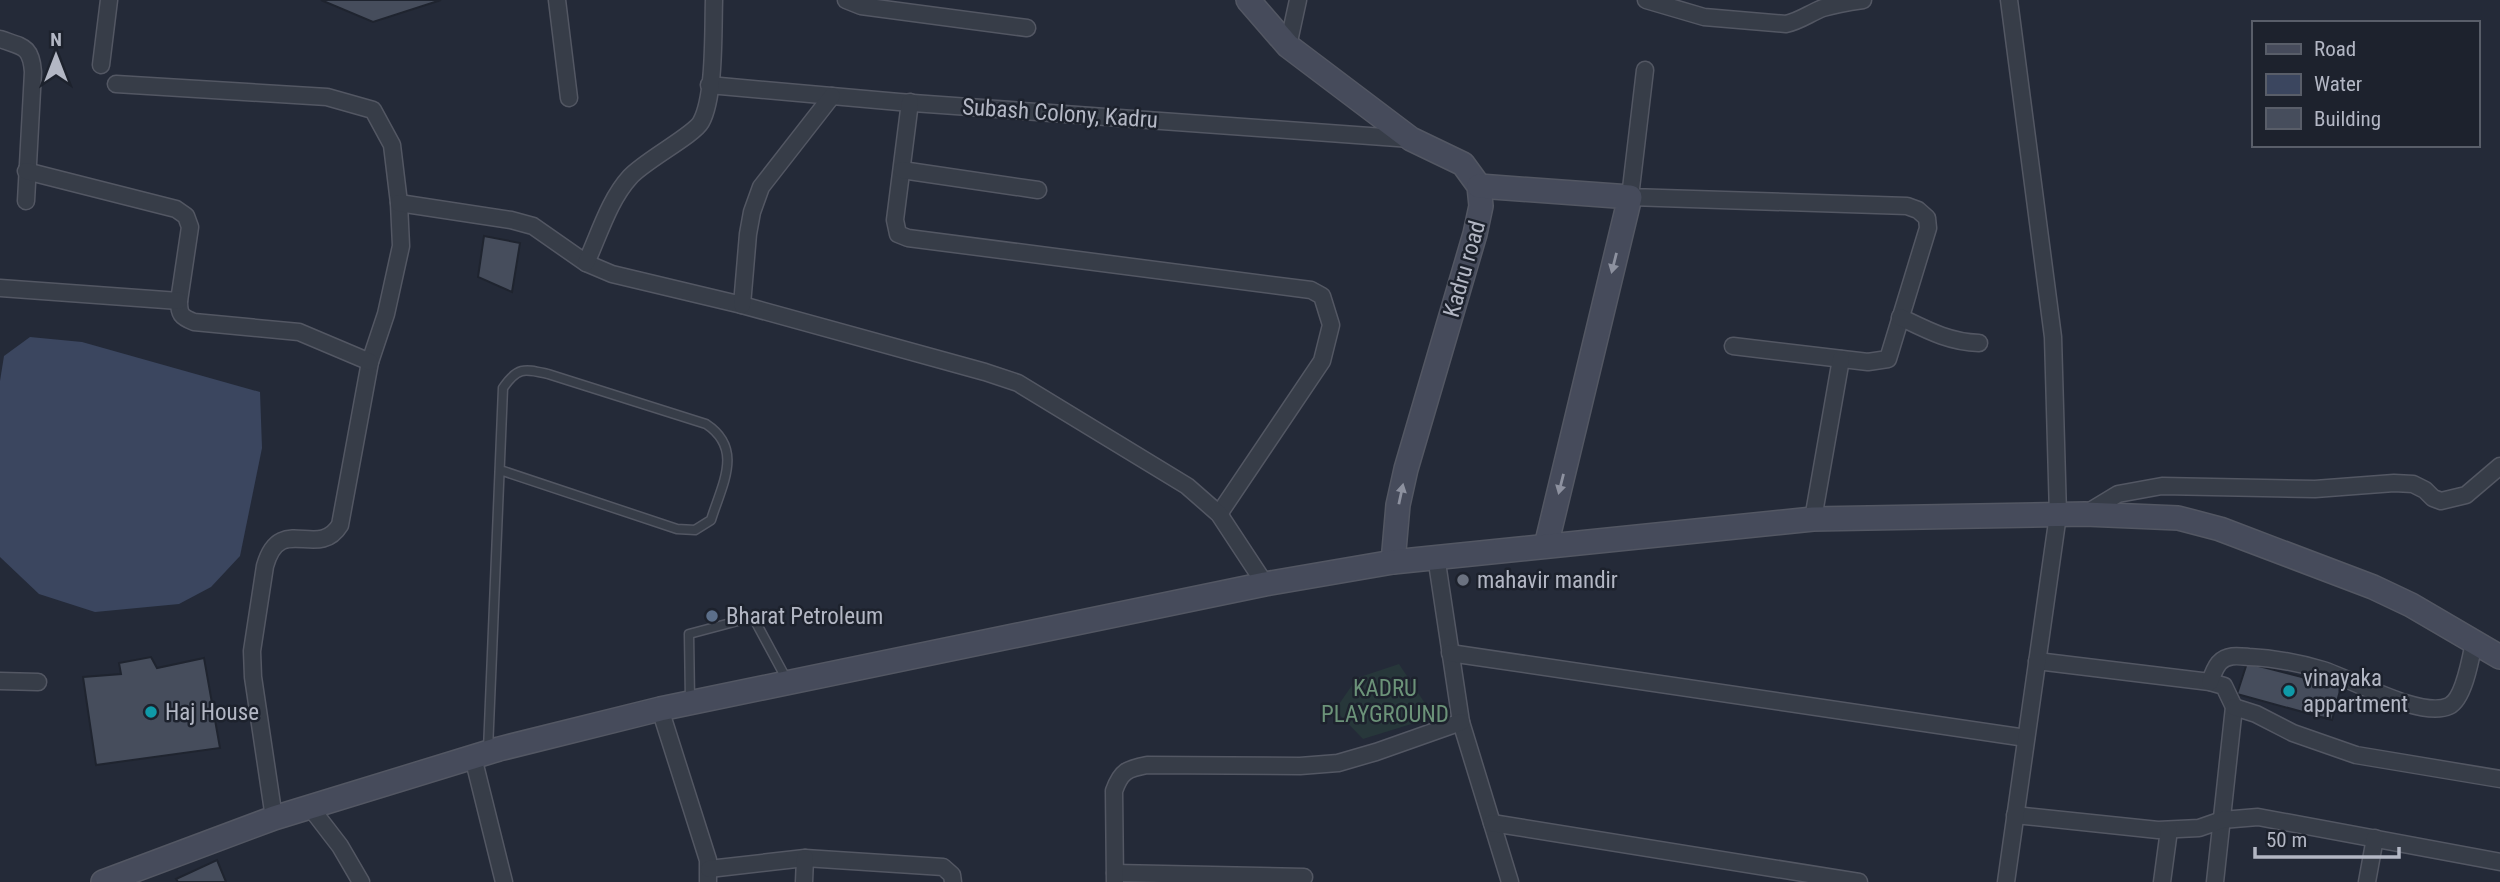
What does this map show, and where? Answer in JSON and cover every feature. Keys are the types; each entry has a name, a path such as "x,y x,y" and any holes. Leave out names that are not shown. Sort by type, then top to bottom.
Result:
{"street":[{"path":"101,65 109,0"},
{"path":"557,0 569,98"},
{"path":"586,263 617,195 629,177 700,124 706,108 709,85 714,0"},
{"path":"846,0 861,6 1027,28"},
{"path":"1248,0 1288,46 1411,139 1463,164 1479,186 1630,197 1907,206 1927,218 1928,228 1888,359 1868,362 1733,346"},
{"path":"1288,46 1298,0"},
{"path":"1646,0 1704,17 1786,24 1798,22 1821,9 1863,0"},
{"path":"2006,882 2058,515 2053,337 2009,0"},
{"path":"0,38 25,47 32,56 26,201"},
{"path":"1546,546 1630,197 1645,70"},
{"path":"116,84 327,97 373,110 392,145 401,246 386,314 370,362 340,525 334,535 325,539 287,539 276,543 268,553 265,566 252,651 253,677 274,818"},
{"name":"Subash Colony, Kadru","path":"709,85 1411,139"},
{"path":"742,305 751,212 761,187 832,96"},
{"path":"910,102 895,227 898,234 1311,290 1322,296 1331,326 1322,361 1219,514"},
{"path":"902,170 1038,190"},
{"path":"26,171 176,209 186,216 190,227 179,301 179,312 183,318 194,322 299,332 370,362"},
{"name":"Kadru road","path":"1393,562 1398,505 1406,470 1475,234 1481,206 1479,186"},
{"path":"399,203 511,220 533,226 586,263 612,274 742,305 1018,383 1187,486 1219,514 1265,584"},
{"path":"0,288 179,301"},
{"path":"1900,317 1941,337 1979,343"},
{"path":"1813,519 1841,359"},
{"path":"2085,514 2118,494 2162,486 2315,489 2413,484 2441,501 2466,495 2500,466"},
{"path":"103,882 274,818 480,755 660,709 1265,584 1393,562 1813,519 2085,514 2178,518 2220,529 2373,587 2500,657"},
{"path":"1436,556 1461,722 1510,882"},
{"path":"2210,682 2219,663 2229,656 2262,657 2323,670 2416,706 2435,708 2448,706 2456,700 2474,642"},
{"path":"1450,653 2026,738"},
{"path":"2037,661 2210,682 2224,686 2234,708 2215,882"},
{"path":"0,681 38,682"},
{"path":"2234,708 2256,715 2293,733 2356,755 2500,779"},
{"path":"660,709 708,860 709,876 805,858 943,867 952,875 953,882"},
{"path":"1304,877 1115,878 1114,791 1119,777 1131,768 1147,765 1300,766 1338,762 1376,752 1461,722"},
{"path":"480,755 504,882"},
{"path":"310,807 340,846 360,882"},
{"path":"2015,815 2169,830 2199,828 2222,820 2258,817 2500,862"},
{"path":"1492,823 1859,882"},
{"path":"2162,882 2169,830"},
{"path":"2367,882 2375,838"},
{"path":"804,882 805,858"}],"lane":[{"path":"480,755 500,470 503,388 511,376 525,369 548,374 706,424 718,432 727,447 728,465 711,520 695,530 677,529 500,470"},
{"path":"690,703 689,634 753,617 789,683"}],"green space":[{"name":"KADRU PLAYGROUND","path":"1399,664 1434,717 1363,739 1335,710 1357,678"}],"water":[{"path":"30,337 82,342 260,392 262,448 240,556 211,587 179,604 95,612 39,594 0,557 0,381 4,356"}],"building":[{"path":"321,0 441,0 373,22"},
{"path":"484,236 520,243 512,292 478,277"},
{"name":"Haj House","path":"151,657 157,668 204,658 220,748 96,765 83,677 121,674 119,663"},
{"name":"vinayaka appartment","path":"2247,663 2341,687 2332,720 2237,694"},
{"path":"217,860 226,882 178,882 176,879"}],"place":[{"name":"mahavir mandir","path":"1463,580"},
{"name":"Bharat Petroleum","path":"712,616"},
{"name":"vinayaka appartment","path":"2289,691"},
{"name":"Haj House","path":"151,712"}]}
